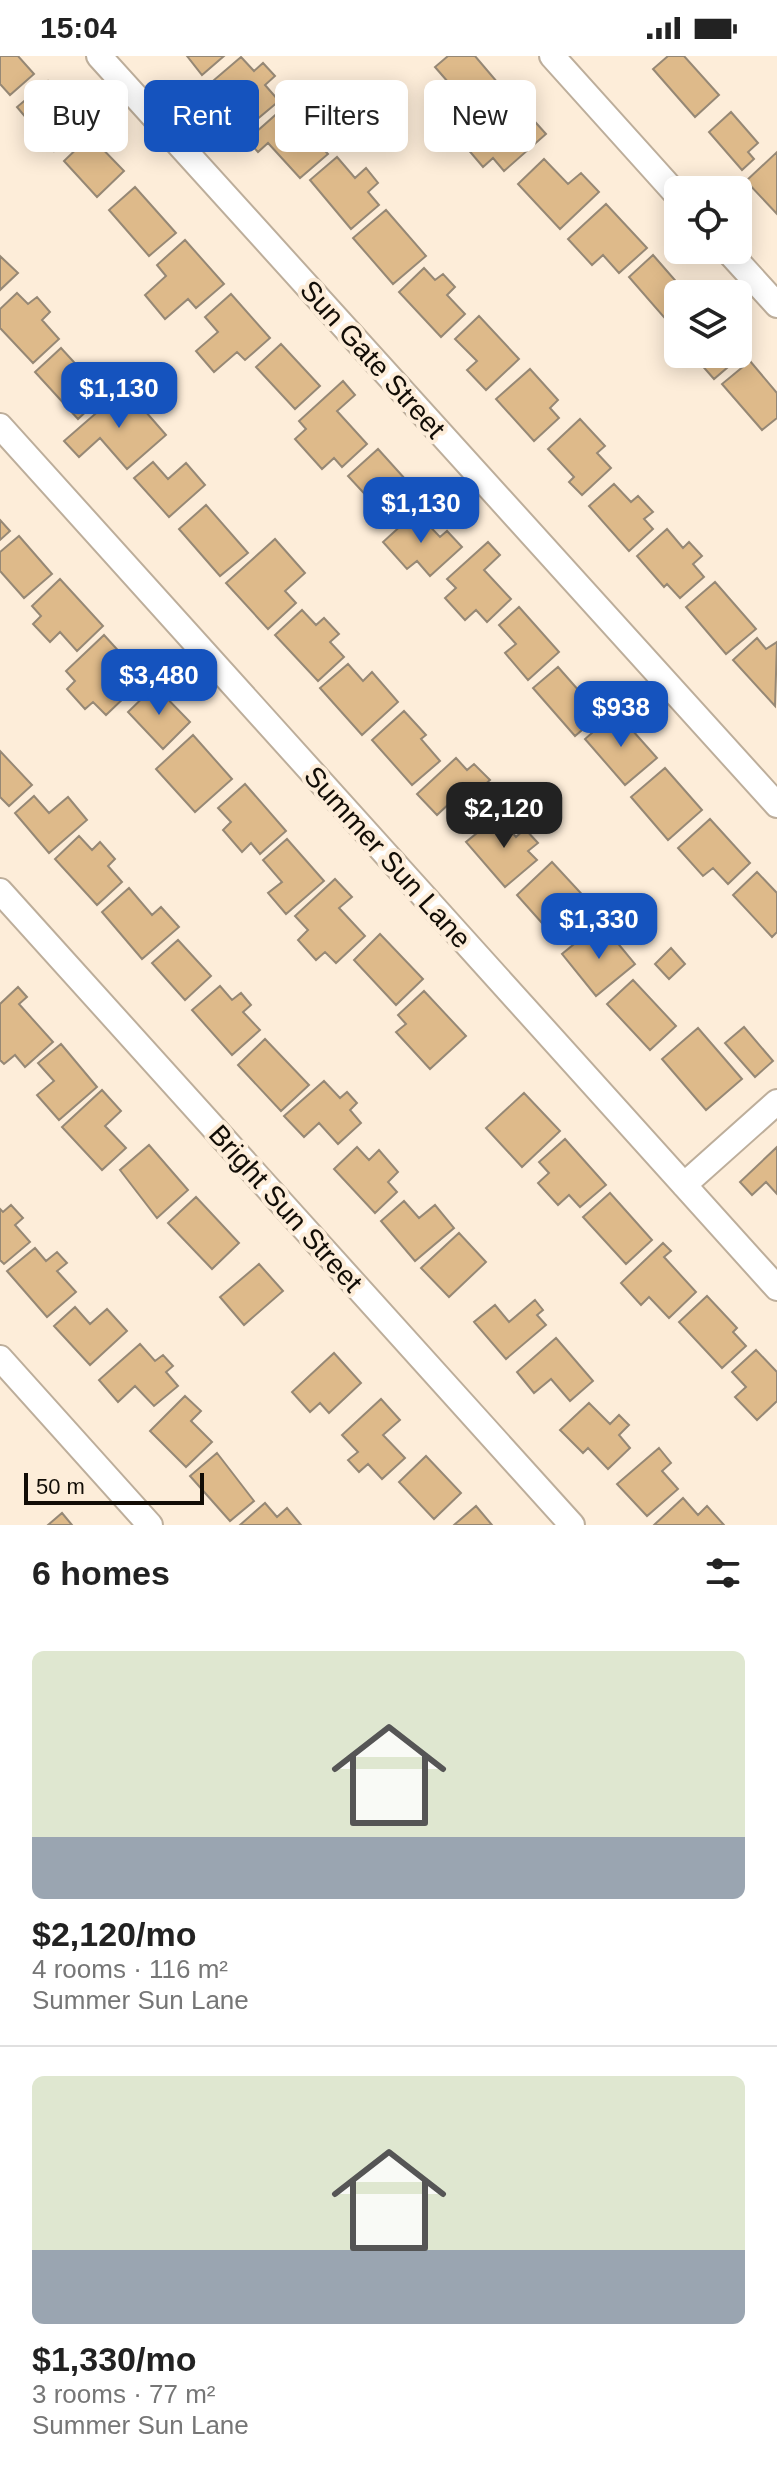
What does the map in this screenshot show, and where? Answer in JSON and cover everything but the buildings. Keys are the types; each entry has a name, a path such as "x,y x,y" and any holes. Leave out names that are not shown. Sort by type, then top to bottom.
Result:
{"street":[{"name":"Sun Gate Street","path":"99,56 777,805"},
{"path":"552,56 664,180"},
{"path":"740,264 777,305"},
{"name":"Summer Sun Lane","path":"0,426 777,1288"},
{"name":"Bright Sun Street","path":"0,891 572,1525"},
{"path":"684,1185 777,1102"},
{"path":"0,1358 150,1525"}]}
